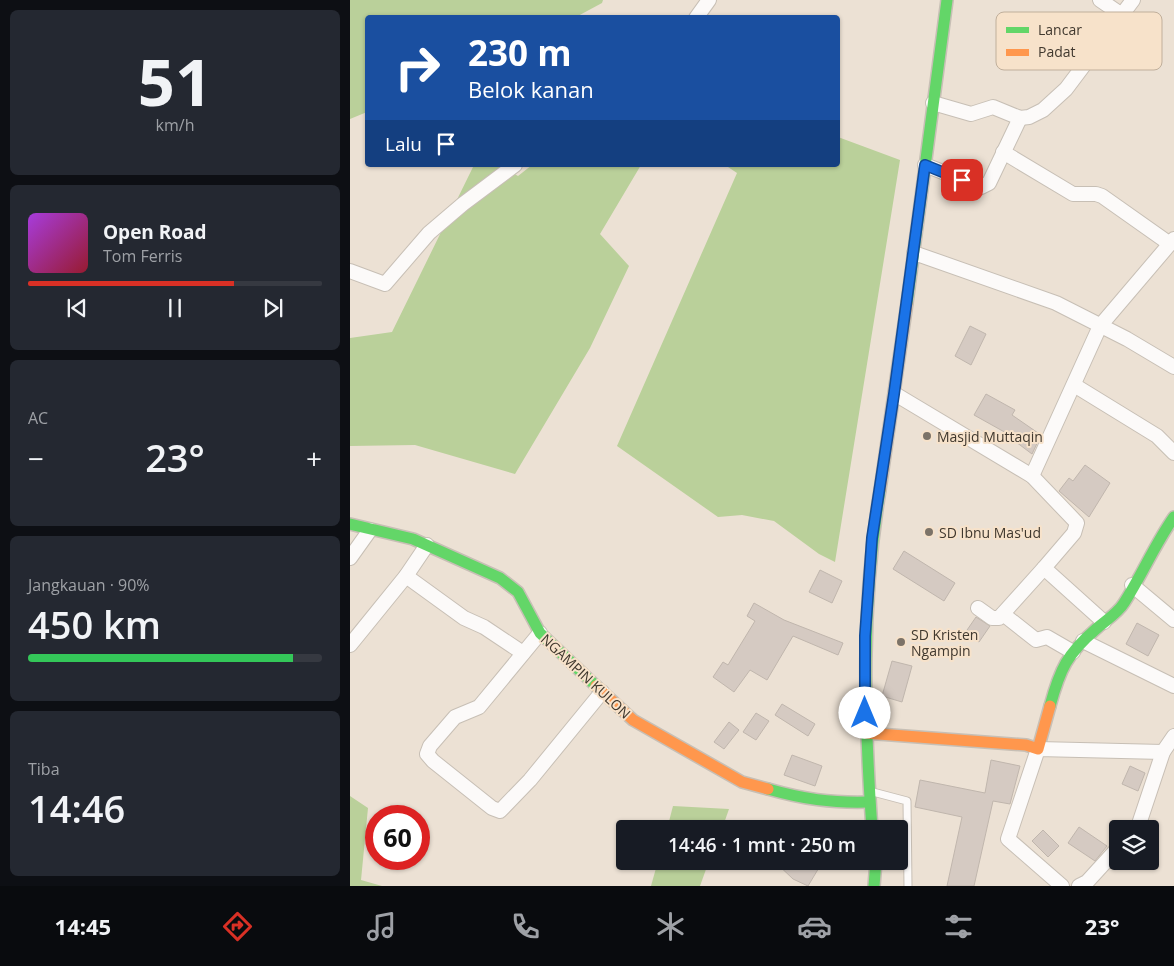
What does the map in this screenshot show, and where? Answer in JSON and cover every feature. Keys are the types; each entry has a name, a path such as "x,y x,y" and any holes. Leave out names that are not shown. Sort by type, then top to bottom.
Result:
{"street":[{"path":"698,15 709,0"},
{"path":"871,820 865,733 865,636 872,538 914,253 947,0"},
{"path":"1100,0 1118,12"},
{"path":"1124,12 1133,0"},
{"path":"933,104 971,114 993,107 1020,118 1028,117 1055,101 1080,70"},
{"path":"925,165 981,187 990,183 1020,118"},
{"path":"1003,152 1073,194 1096,194 1102,196 1172,241 1100,326 1032,476"},
{"path":"350,271 385,284 429,233 463,204 512,167"},
{"path":"914,253 1056,303 1174,366"},
{"path":"1074,384 1157,436 1174,453"},
{"path":"894,394 1032,476 1077,523 1074,533 999,618 992,618 978,608"},
{"path":"1062,886 1008,839 1038,749 1060,674 1073,652 1083,640 1123,605 1132,585 1174,517"},
{"name":"NGAMPIN KULON","path":"350,524 377,532 413,539 500,578 518,592 540,633 633,720 742,782 799,798 831,803 868,797"},
{"path":"350,558 377,532"},
{"path":"350,645 406,576 427,545"},
{"path":"1044,568 1104,622"},
{"path":"406,576 464,618 484,627 523,653"},
{"path":"1132,585 1174,620"},
{"path":"1003,614 1036,640 1047,637 1073,652"},
{"path":"540,633 479,708 455,717 430,746 427,754 433,761 492,808 500,811 530,780 602,692"},
{"path":"1083,640 1174,686"},
{"path":"865,733 1026,745 1038,749 1163,752"},
{"path":"1140,820 1163,752 1174,736"},
{"path":"1079,886 1087,882 1109,858"},
{"path":"874,886 875,870"},
{"path":"880,870 888,886"}],"lane":[{"path":"868,797 907,801 908,886"}],"green space":[{"path":"350,0 603,0 602,3 580,15 365,15 365,113 350,119"},
{"path":"840,138 900,160 835,562 819,554 774,521 742,515 718,517 617,446 737,173 728,167 840,167"},
{"path":"473,167 503,167 518,176 529,167 640,167 600,234 629,266 590,348 515,474 415,445 350,446 350,338 392,332"},
{"path":"350,796 365,806 365,839 361,880 382,886 350,886"},
{"path":"673,806 729,809 725,820 669,820"},
{"path":"655,870 706,870 700,886 651,886"}],"building":[{"path":"970,326 986,334 971,365 955,356"},
{"path":"986,394 1015,410 1012,415 1041,435 1032,454 1016,442 1017,439 974,415"},
{"path":"1085,465 1110,483 1089,517 1059,491 1069,478 1073,481"},
{"path":"904,551 955,583 944,601 893,569"},
{"path":"820,570 842,581 832,603 809,592"},
{"path":"754,603 784,620 843,643 838,655 793,636 767,680 750,670 734,692 713,677 723,662 728,665 755,621 747,616"},
{"path":"976,617 990,626 979,642 965,633"},
{"path":"1137,623 1159,635 1148,656 1126,644"},
{"path":"892,661 912,666 902,702 882,696"},
{"path":"782,704 815,724 808,736 775,715"},
{"path":"756,713 769,721 756,740 743,732"},
{"path":"729,722 739,730 724,749 714,742"},
{"path":"792,755 822,766 815,786 784,775"},
{"path":"991,760 1020,766 1010,804 993,801 974,886 947,886 962,817 915,807 920,780 985,793"},
{"path":"1130,766 1145,773 1138,791 1122,784"},
{"path":"1079,827 1107,846 1095,861 1068,843"},
{"path":"1043,830 1059,846 1048,857 1032,841"},
{"path":"784,870 818,870 808,886 793,879"}],"traffic: fast":[{"path":"907,303 947,0"},
{"path":"871,820 866,701 867,617 874,533 880,490"},
{"path":"1050,706 1061,672 1071,655 1086,638 1121,607 1174,517"},
{"path":"350,524 413,539 500,578 518,592 540,633 596,686"},
{"path":"768,789 817,800 868,802"},
{"path":"874,886 875,870"}],"traffic: slow":[{"path":"880,490 907,303"},
{"path":"596,686 633,720 742,782 768,789"},
{"path":"865,733 1026,745 1038,749 1050,706"}],"place":[{"name":"Masjid Muttaqin","path":"927,436"},
{"name":"SD Ibnu Mas'ud","path":"929,532"},
{"name":"SD Kristen Ngampin","path":"901,642"}],"route":[{"path":"865,713 865,636 872,538 894,394 925,165 962,180"}]}
